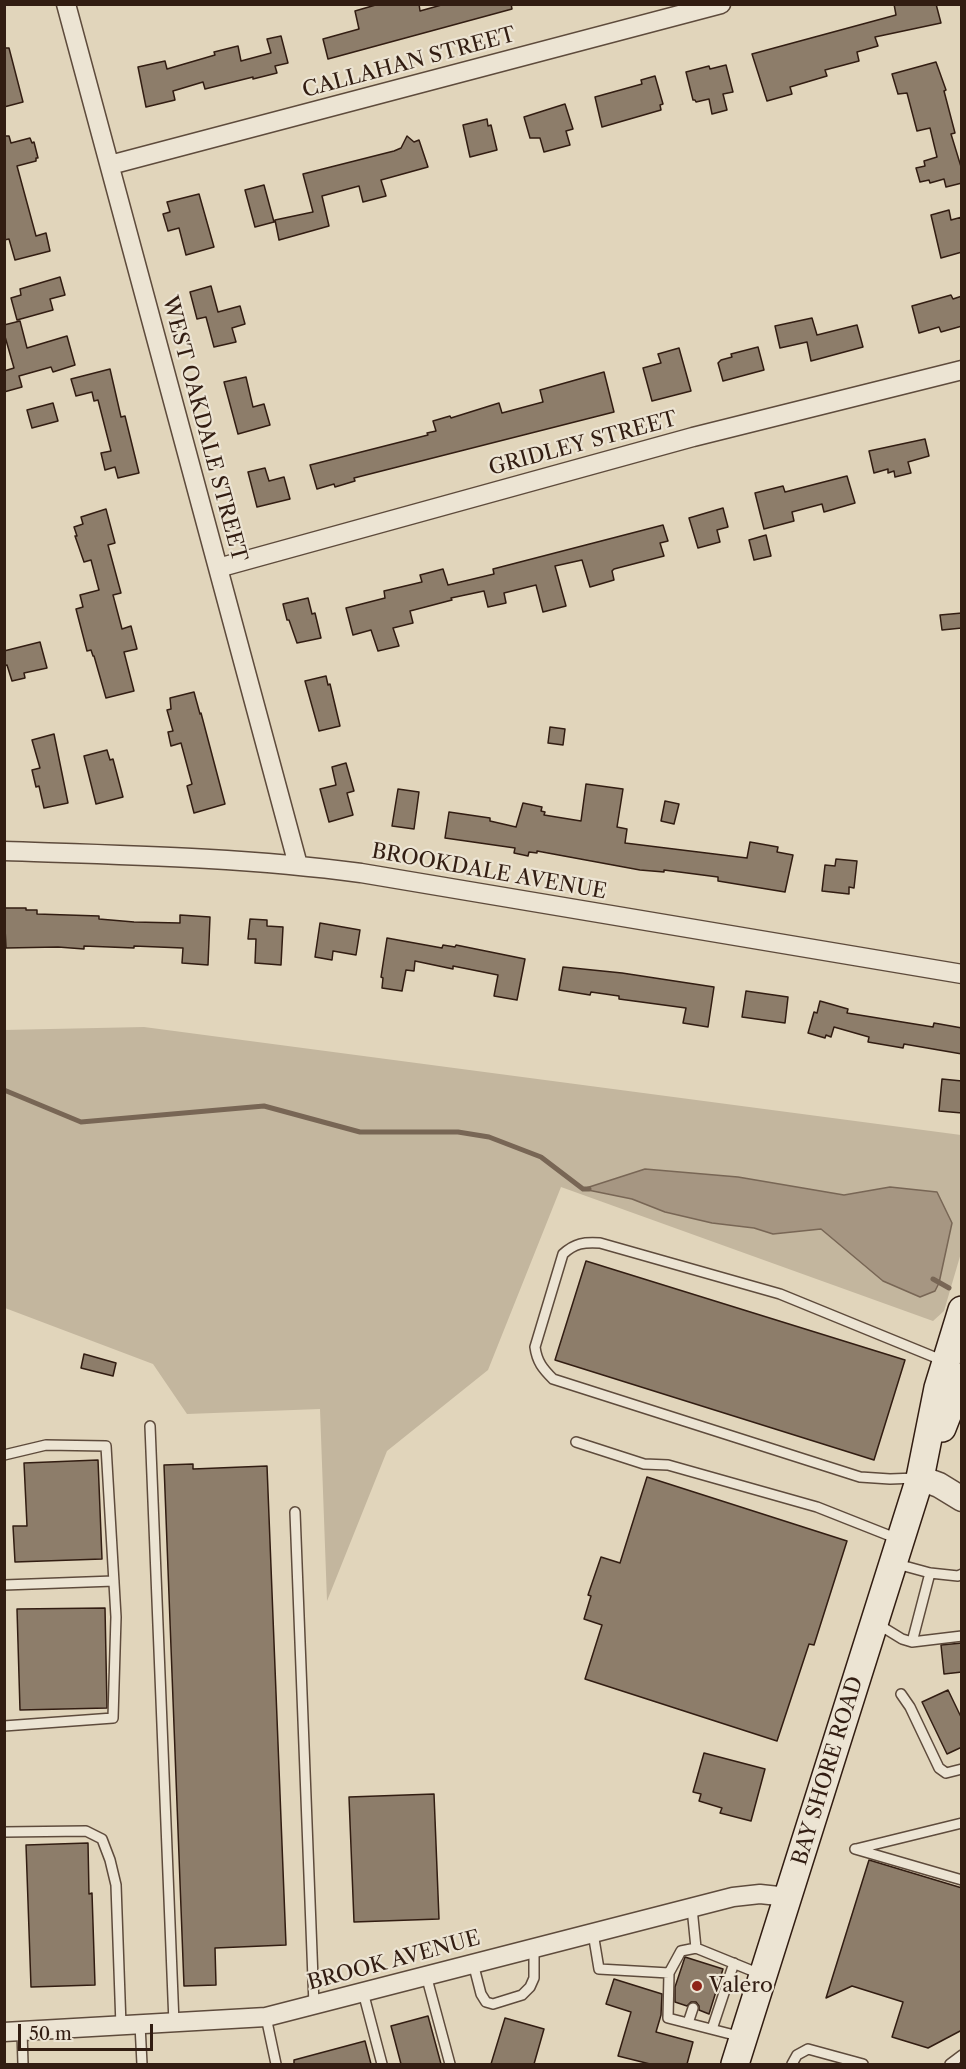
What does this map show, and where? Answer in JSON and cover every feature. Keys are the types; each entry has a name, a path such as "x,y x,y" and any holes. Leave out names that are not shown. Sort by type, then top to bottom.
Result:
{"main road":[{"name":"BAY SHORE ROAD","path":"735,2064 920,1479 938,1388 954,1369 962,1310"}],"street":[{"name":"WEST OAKDALE STREET","path":"66,4 298,865"},
{"name":"CALLAHAN STREET","path":"110,165 721,4"},
{"name":"GRIDLEY STREET","path":"218,568 693,437 962,370"},
{"name":"BROOKDALE AVENUE","path":"4,851 133,855 298,865 361,873 962,974"},
{"path":"920,1479 939,1485 962,1499"},
{"name":"BROOK AVENUE","path":"13,2031 266,2017 534,1947 750,1894 788,1897"}],"lane":[{"path":"920,1479 860,1477 553,1379 537,1359 535,1347 563,1254 573,1245 585,1242 600,1244 780,1294 954,1369"},
{"path":"150,1426 174,2023"},
{"path":"576,1442 644,1464 668,1465 817,1507 897,1551 930,1573 960,1578"},
{"path":"4,1455 46,1444 106,1446 116,1617 113,1718 4,1726"},
{"path":"295,1512 314,2005"},
{"path":"912,1642 930,1573"},
{"path":"4,1585 114,1581"},
{"path":"874,1623 912,1642 962,1636"},
{"path":"901,1694 910,1707 939,1768 946,1773 962,1769"},
{"path":"962,1823 855,1849 962,1880"},
{"path":"4,1832 86,1831 102,1839 116,1885 131,2025 142,2064"},
{"path":"692,1908 696,1948 706,1958 734,1964 764,1975"},
{"path":"593,1933 599,1969 669,1973"},
{"path":"473,1963 480,1994 486,2002 493,2004 522,1995 530,1987 534,1978 534,1947"},
{"path":"696,1948 681,1952 669,1973 668,2018 744,2038"},
{"path":"712,2029 734,1964"},
{"path":"426,1975 450,2064"},
{"path":"363,1992 382,2064"},
{"path":"688,2023 693,2008"},
{"path":"266,2017 276,2064"},
{"path":"13,2031 23,2064"},
{"path":"792,2064 797,2055 808,2049 863,2064"},
{"path":"951,2064 962,2055"}],"shaded area":[{"path":"144,1027 961,1135 961,1253 944,1311 933,1321 561,1187 488,1370 387,1451 327,1601 320,1409 187,1414 153,1364 5,1308 4,1030","holes":["645,1169 738,1177 844,1195 890,1187 847,1250 821,1229 773,1234 754,1228 712,1223 665,1212 632,1199 584,1189"]},
{"path":"645,1169 738,1177 844,1195 890,1187 937,1192 952,1223 939,1283 935,1291 920,1297 883,1281 821,1229 773,1234 754,1228 712,1223 665,1212 632,1199 583,1189"}],"building":[{"path":"379,4 419,4 420,11 445,4 511,4 512,9 328,59 323,39 359,29 355,11"},
{"path":"894,4 936,4 941,23 875,37 878,46 857,52 859,61 825,70 827,76 790,87 792,94 767,101 752,54 896,15"},
{"path":"281,36 288,63 275,66 277,73 205,89 203,82 173,91 175,100 146,107 138,67 165,61 167,69 238,46 241,61 271,53 267,39"},
{"path":"4,48 9,48 23,102 4,107"},
{"path":"936,62 946,90 944,91 955,133 951,134 962,170 962,183 946,187 944,179 930,183 929,180 920,182 916,168 925,166 924,161 937,157 930,128 917,131 907,93 898,94 892,74"},
{"path":"726,65 733,92 723,94 727,110 712,114 709,99 696,102 693,100 686,72 709,66 710,69"},
{"path":"655,76 663,104 660,105 661,110 602,127 595,97 642,84 641,80"},
{"path":"565,104 573,129 566,131 570,145 544,152 540,138 530,138 524,117"},
{"path":"487,119 488,126 491,125 497,150 470,157 463,125"},
{"path":"4,136 9,136 11,143 30,138 32,143 34,142 38,158 36,161 17,166 36,236 46,233 50,251 15,260 9,239 4,240"},
{"path":"407,136 414,142 419,140 428,167 381,180 386,196 363,202 359,186 322,196 329,226 279,240 275,220 313,212 303,174 394,151 401,148"},
{"path":"264,185 274,222 255,227 245,190"},
{"path":"199,194 214,247 186,255 179,228 168,231 163,214 170,212 167,202"},
{"path":"949,210 951,220 962,217 962,252 941,258 931,215"},
{"path":"60,277 65,295 50,299 53,310 17,320 11,298 21,295 20,289"},
{"path":"211,286 218,312 240,306 245,324 232,328 236,342 214,347 206,317 197,319 190,292"},
{"path":"951,295 953,299 962,296 962,326 941,332 939,327 919,333 912,306"},
{"path":"812,318 817,335 857,325 863,347 811,361 807,342 780,348 775,326"},
{"path":"20,321 27,348 67,336 75,365 53,372 51,367 19,376 22,387 4,392 4,371 14,368 4,333 4,325"},
{"path":"758,347 764,370 723,381 718,363 721,360 732,357 731,354"},
{"path":"679,348 691,391 652,401 643,368 661,363 658,354"},
{"path":"110,369 121,417 125,416 139,473 118,478 115,467 105,470 101,453 111,451 98,400 94,401 92,392 76,396 71,379"},
{"path":"604,372 614,412 354,478 355,481 335,487 334,484 317,489 310,465 428,435 427,433 436,431 433,421 450,416 451,418 499,403 502,413 543,402 540,390"},
{"path":"246,377 253,407 264,404 270,425 238,434 224,382"},
{"path":"53,403 58,421 32,428 27,410"},
{"path":"925,439 929,456 908,462 911,473 895,477 894,471 888,473 888,469 874,473 869,451"},
{"path":"265,468 269,481 284,477 290,499 257,507 248,472"},
{"path":"847,476 855,503 824,512 822,504 792,512 794,521 764,529 755,493 783,486 785,492"},
{"path":"723,508 728,527 717,530 720,542 698,548 689,518"},
{"path":"106,509 115,543 108,545 121,593 113,595 122,629 131,626 137,649 124,652 134,691 106,698 94,656 91,650 87,651 76,609 83,607 80,595 99,590 91,560 84,562 74,527 83,524 81,517"},
{"path":"663,525 668,541 660,543 664,556 614,569 612,571 614,580 590,587 582,560 555,566 566,606 543,612 536,585 504,593 506,603 488,607 484,591 451,598 452,600 410,611 413,623 393,628 399,646 378,651 371,630 353,635 346,608 385,598 384,591 422,582 420,575 443,569 448,585 494,574 493,569"},
{"path":"766,535 771,556 754,560 749,540"},
{"path":"308,598 312,614 315,613 321,638 297,643 283,604"},
{"path":"962,613 962,628 942,630 940,615"},
{"path":"40,642 47,668 24,673 25,678 12,681 7,665 4,666 4,651"},
{"path":"326,676 340,726 319,731 305,681"},
{"path":"194,692 225,804 194,813 187,786 192,784 181,743 171,746 168,732 173,731 167,710 171,709 170,698"},
{"path":"550,727 565,729 563,745 548,743"},
{"path":"54,734 68,803 44,808 39,786 36,787 32,770 40,768 32,740"},
{"path":"107,750 110,760 113,759 123,797 96,804 84,756"},
{"path":"346,763 354,791 347,793 353,815 329,822 320,789 336,785 332,767"},
{"path":"586,784 623,789 617,827 627,829 625,843 747,858 750,842 778,847 777,852 793,855 785,892 718,881 718,877 664,870 664,872 640,870 537,851 537,853 529,852 528,856 514,853 515,848 445,838 449,812 490,818 490,821 516,827 523,803 542,807 541,811 545,812 544,815 581,821"},
{"path":"398,789 419,792 414,829 392,826"},
{"path":"665,801 679,804 674,824 661,821"},
{"path":"836,859 857,861 854,888 849,887 849,894 822,891 825,865 835,866"},
{"path":"4,908 37,910 37,914 99,916 99,919 134,922 180,923 180,915 210,917 208,965 182,963 183,948 84,946 84,949 6,948"},
{"path":"250,919 267,920 267,926 283,927 281,965 255,963 256,939 248,939"},
{"path":"320,923 360,930 356,955 333,951 332,960 315,957"},
{"path":"387,938 442,948 443,945 455,947 456,945 525,959 517,1000 494,996 498,975 415,961 414,971 406,970 402,991 382,988 383,978 381,977"},
{"path":"563,967 714,987 708,1027 683,1023 686,1008 619,999 619,996 591,992 590,995 559,990"},
{"path":"746,991 788,997 785,1023 742,1017"},
{"path":"820,1001 848,1009 847,1013 933,1027 934,1023 962,1028 962,1054 904,1044 903,1048 868,1042 869,1037 834,1027 831,1037 826,1035 825,1038 808,1033"},
{"path":"942,1079 962,1081 962,1113 939,1111"},
{"path":"586,1261 905,1360 874,1460 555,1360"},
{"path":"84,1354 116,1363 113,1376 81,1368"},
{"path":"98,1460 102,1559 15,1562 13,1526 27,1526 24,1463"},
{"path":"193,1464 193,1469 267,1466 286,1945 215,1948 216,1985 184,1986 164,1465"},
{"path":"647,1477 847,1541 814,1645 809,1644 777,1741 585,1679 602,1625 584,1619 591,1596 588,1595 601,1557 620,1563"},
{"path":"105,1608 107,1708 20,1710 17,1609"},
{"path":"962,1643 962,1672 944,1674 941,1645"},
{"path":"948,1690 962,1719 962,1747 947,1754 922,1702"},
{"path":"704,1753 765,1769 751,1821 720,1813 722,1808 699,1801 701,1794 693,1792"},
{"path":"434,1794 439,1919 354,1922 349,1797"},
{"path":"88,1843 95,1985 31,1987 26,1845"},
{"path":"869,1860 962,1888 962,2030 928,2048 892,2037 903,2002 852,1986 826,1998"},
{"path":"685,1957 723,1969 709,2014 699,2010 696,2002 691,2002 687,2006 675,2002 675,1987"},
{"path":"614,1979 662,1994 661,2015 656,2032 693,2042 687,2064 650,2064 618,2056 631,2012 606,2004"},
{"path":"428,2016 441,2064 401,2064 391,2026"},
{"path":"505,2018 544,2029 534,2064 491,2064"},
{"path":"365,2041 371,2064 294,2064 294,2060"}],"waterway":[{"path":"4,1090 81,1122 264,1106 360,1132 458,1132 489,1137 541,1157 583,1189 589,1189"},
{"path":"933,1279 949,1288"}],"place":[{"name":"Valero","path":"697,1986"}]}
